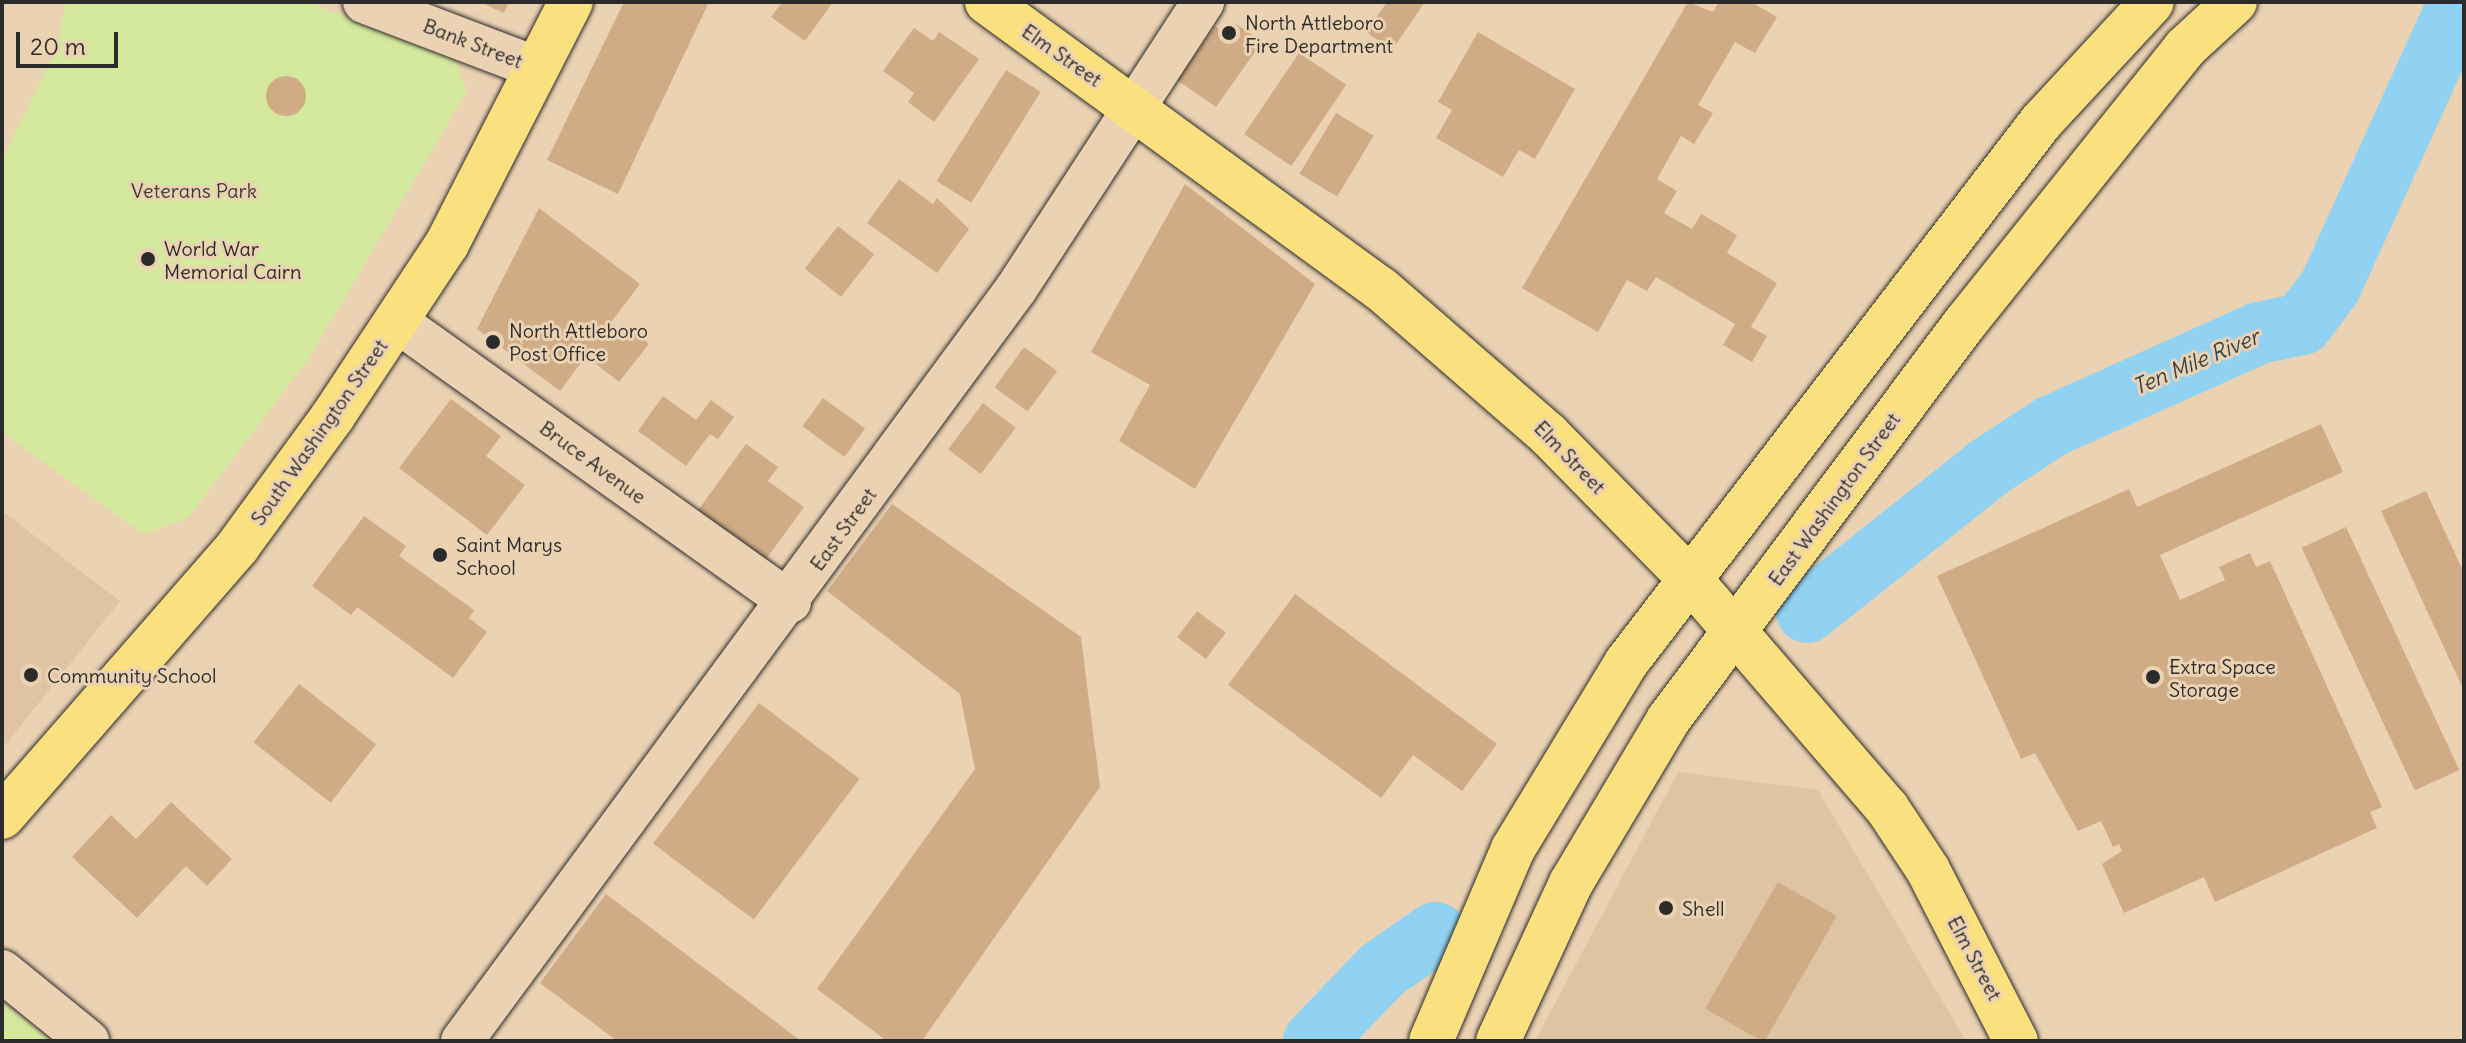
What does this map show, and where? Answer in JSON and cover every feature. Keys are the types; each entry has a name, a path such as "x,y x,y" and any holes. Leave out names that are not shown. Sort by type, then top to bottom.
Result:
{"main road":[{"name":"South Washington Street","path":"2,817 238,546 396,321 447,244 571,2"},
{"name":"Elm Street","path":"987,2 1135,107 1493,379 1689,578 1887,808 1928,870 2016,1041"},
{"path":"1431,1041 1513,849 1601,702 1689,578 2041,122 2152,2"},
{"name":"East Washington Street","path":"1498,1041 1571,883 1630,779 1965,323 2185,48 2235,2"}],"street":[{"name":"Bank Street","path":"364,2 537,68"},
{"name":"East Street","path":"462,1041 790,602 1016,289 1203,2"},
{"name":"Bruce Avenue","path":"396,321 790,602"},
{"path":"2,971 88,1041"}],"shaded area":[{"name":"Community School","path":"2,511 120,601 2,749"},
{"path":"1678,772 1818,790 1966,1041 1535,1041"}],"green space":[{"name":"Veterans Park","path":"66,2 305,2 453,55 467,91 308,360 187,519 143,534 2,432 2,160 58,45"},
{"path":"2,1002 50,1041 2,1041"}],"building":[{"path":"480,2 509,2 504,13"},
{"path":"624,2 708,4 618,194 547,160"},
{"path":"782,2 833,2 805,41 771,17"},
{"path":"1387,2 1425,2 1392,50 1366,32"},
{"path":"1688,2 1713,12 1719,2 1751,2 1777,17 1755,53 1735,42 1698,105 1713,113 1694,144 1681,136 1657,179 1677,191 1664,213 1692,229 1701,214 1737,235 1727,253 1777,283 1751,327 1767,336 1752,362 1723,345 1735,324 1656,277 1647,291 1627,280 1598,332 1522,288"},
{"path":"1235,23 1262,42 1216,107 1177,80 1215,26 1227,35"},
{"path":"914,28 933,41 939,32 979,59 934,122 908,102 914,93 883,71"},
{"path":"1478,32 1575,89 1535,159 1519,150 1503,177 1436,138 1452,110 1438,102"},
{"path":"1299,53 1346,85 1291,166 1244,134"},
{"path":"1006,70 1041,92 971,203 937,181"},
{"path":"286,76 300,82 306,96 300,110 286,116 272,110 266,96 272,82"},
{"path":"1336,113 1374,136 1337,197 1299,174"},
{"path":"899,179 933,204 937,198 969,229 937,273 867,223"},
{"path":"1185,184 1315,284 1195,489 1119,441 1150,385 1091,352"},
{"path":"539,208 640,284 609,325 617,332 623,324 649,344 619,382 596,364 601,357 591,349 560,391 477,329"},
{"path":"838,226 874,254 841,297 805,269"},
{"path":"1024,347 1057,371 1028,412 995,387"},
{"path":"663,396 696,420 711,400 734,417 718,439 710,434 686,466 638,431"},
{"path":"823,398 865,429 844,457 802,426"},
{"path":"451,399 501,436 486,456 525,485 487,535 399,468"},
{"path":"983,403 1016,428 981,474 948,449"},
{"name":"Extra Space Storage","path":"2321,424 2343,472 2160,555 2180,600 2225,580 2219,567 2250,553 2256,567 2270,561 2382,807 2370,812 2377,828 2215,902 2204,877 2124,913 2102,864 2122,851 2119,844 2113,847 2101,821 2078,831 2035,753 2021,759 1937,576 2129,489 2137,507"},
{"path":"746,444 778,467 768,481 804,507 764,562 696,513"},
{"path":"2426,491 2464,573 2464,691 2381,511"},
{"path":"892,504 1081,637 1100,787 922,1041 887,1041 817,989 975,769 960,694 827,591"},
{"path":"364,516 406,546 399,556 474,610 469,618 487,632 453,678 357,607 351,615 312,586"},
{"path":"2346,527 2459,770 2415,791 2302,548"},
{"path":"1295,594 1497,744 1462,791 1413,755 1381,798 1228,685"},
{"path":"1197,611 1226,633 1206,659 1177,637"},
{"path":"299,684 376,744 331,803 253,742"},
{"path":"759,703 860,779 754,919 653,844"},
{"path":"171,802 232,859 207,886 186,866 137,918 72,857 111,815 136,839"},
{"path":"1778,882 1837,916 1765,1041 1705,1008"},
{"path":"606,894 801,1041 617,1041 540,983"}],"waterway":[{"name":"Ten Mile River","path":"1807,612 1989,467 2052,426 2259,333 2302,324 2330,287 2456,9"},
{"name":"Ten Mile River","path":"1314,1041 1382,970 1435,933"}],"place":[{"name":"North Attleboro Fire Department","path":"1229,33"},
{"name":"World War Memorial Cairn","path":"148,259"},
{"name":"North Attleboro Post Office","path":"493,342"},
{"name":"Saint Marys School","path":"440,555"},
{"name":"Community School","path":"31,675"},
{"name":"Extra Space Storage","path":"2153,677"},
{"name":"Shell","path":"1666,908"}]}
